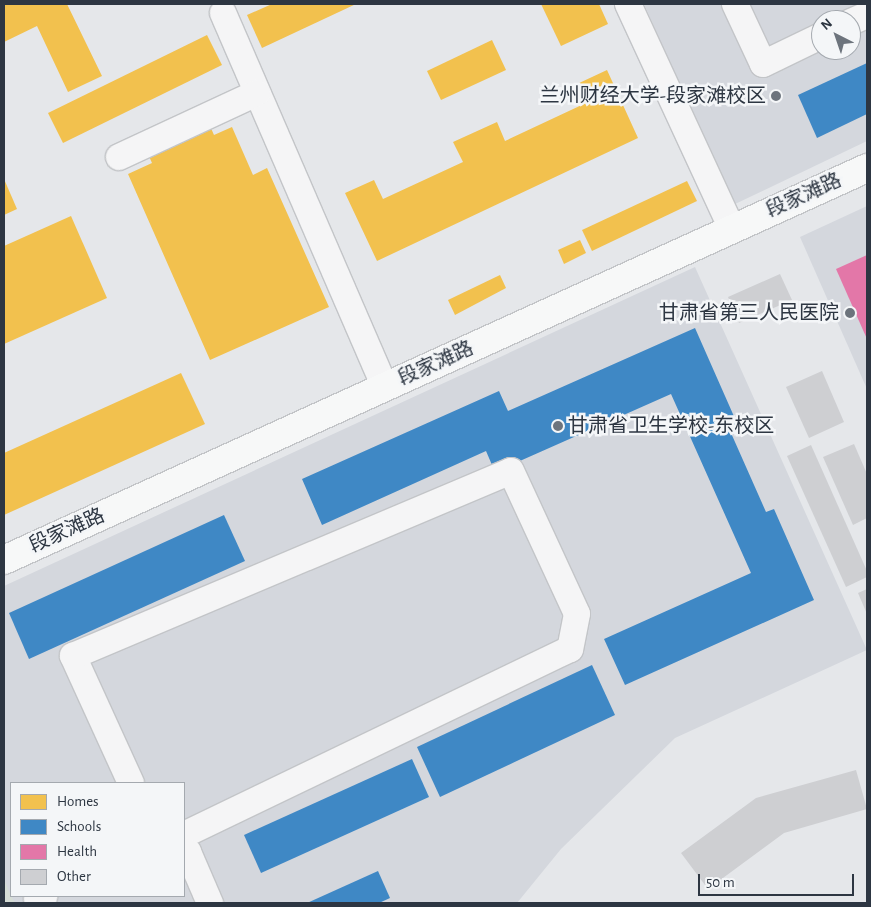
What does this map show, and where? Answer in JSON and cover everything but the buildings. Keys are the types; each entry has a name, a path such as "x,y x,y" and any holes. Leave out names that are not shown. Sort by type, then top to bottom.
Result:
{"main road":[{"name":"段家滩路","path":"4,560 867,168"}],"street":[{"path":"628,4 732,229"},
{"path":"735,4 763,64 811,41"},
{"path":"223,13 385,387"},
{"path":"119,157 258,93"},
{"path":"131,782 73,656 511,471 577,614 570,649 185,835"},
{"path":"185,849 210,903"}],"shaded area":[{"name":"兰州财经大学-段家滩校区","path":"644,4 867,4 867,141 733,205"},
{"name":"甘肃省第三人民医院","path":"867,206 867,389 800,237"},
{"name":"甘肃省卫生学校-东校区","path":"695,267 867,650 675,738 561,849 517,903 4,903 4,586"},
{"path":"4,879 10,897 15,903 4,903"}],"place":[{"name":"兰州财经大学-段家滩校区","path":"776,96"},
{"name":"甘肃省第三人民医院","path":"850,313"},
{"name":"甘肃省卫生学校-东校区","path":"558,426"}]}
